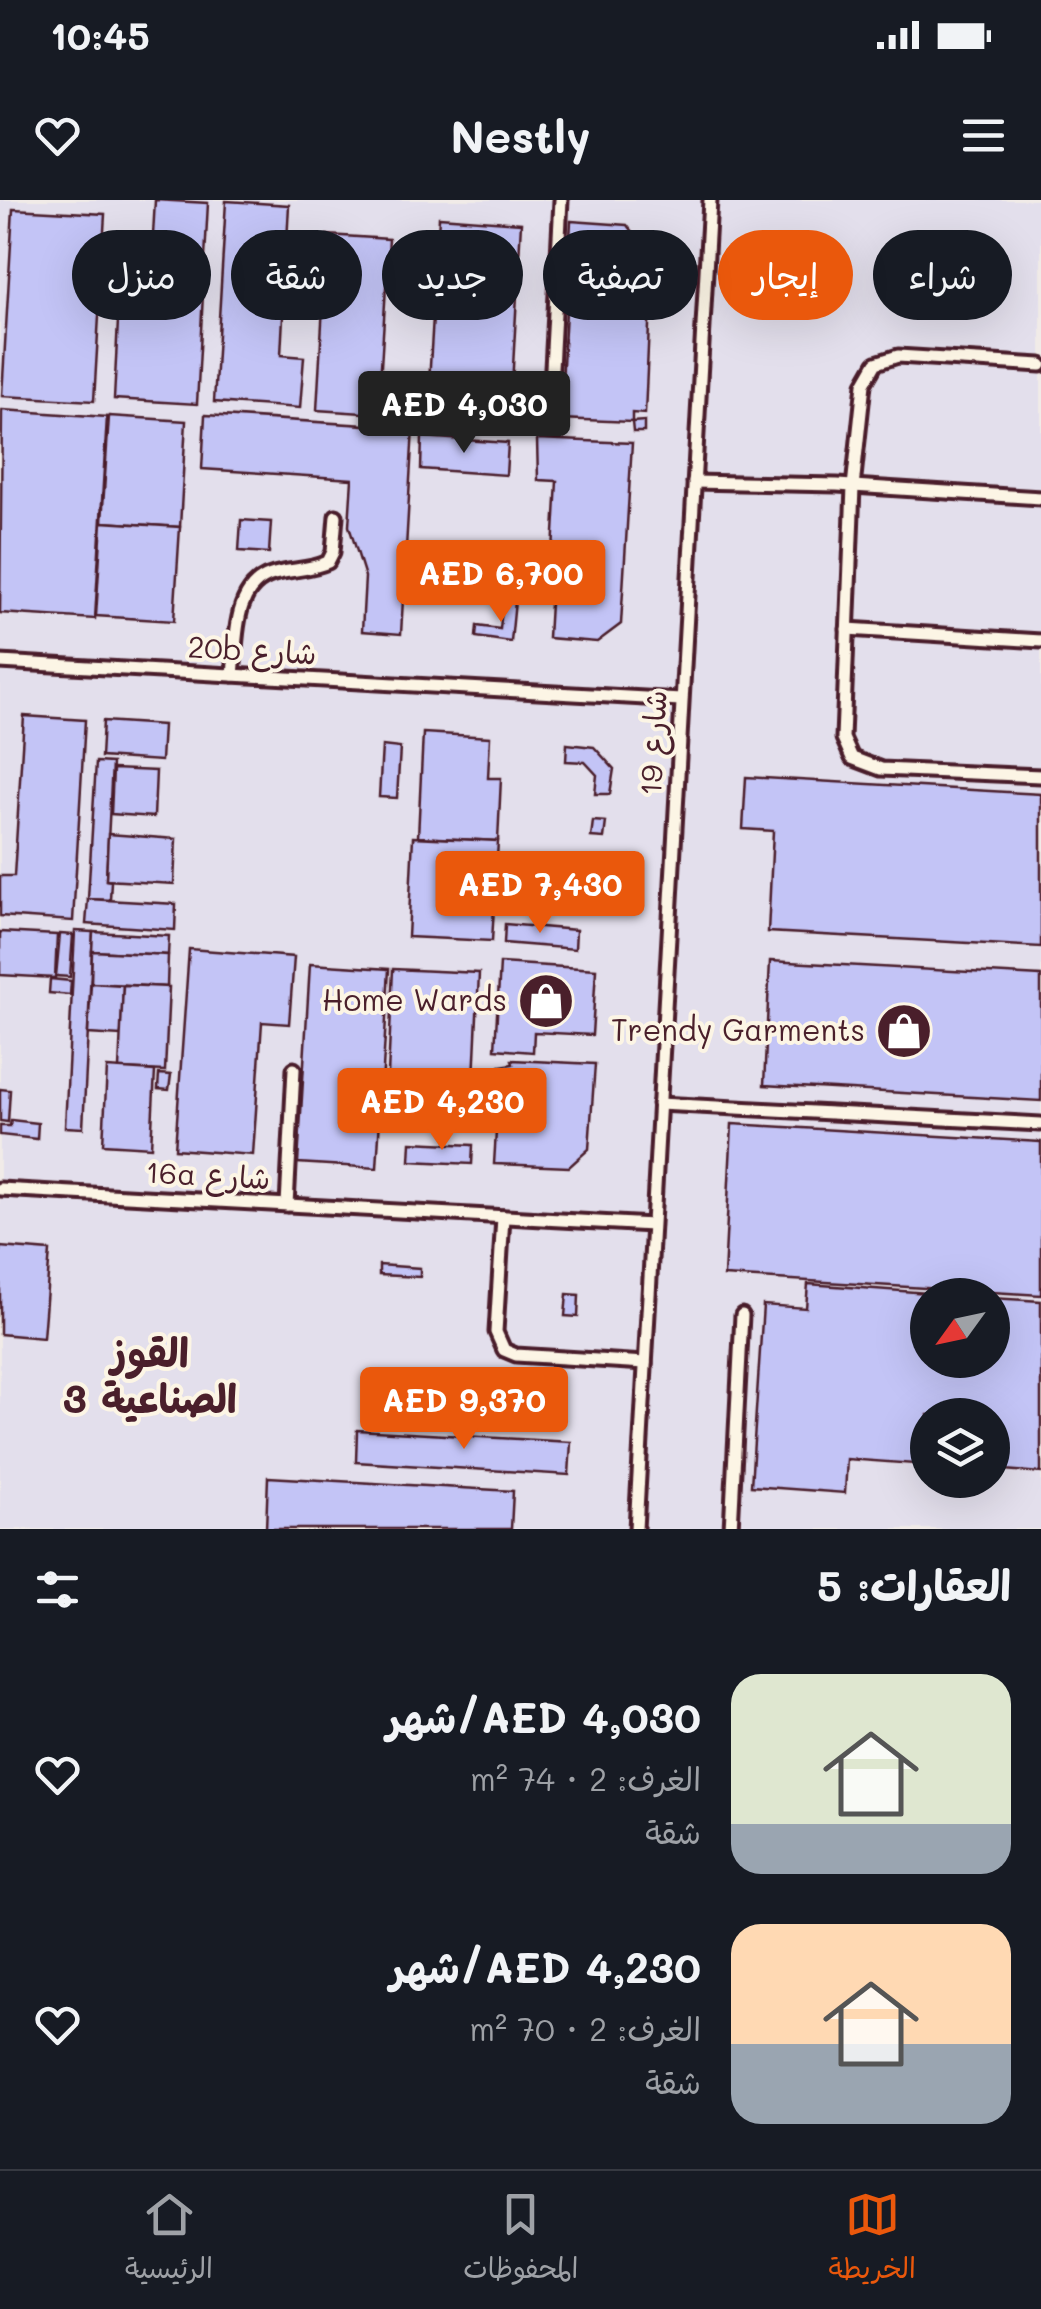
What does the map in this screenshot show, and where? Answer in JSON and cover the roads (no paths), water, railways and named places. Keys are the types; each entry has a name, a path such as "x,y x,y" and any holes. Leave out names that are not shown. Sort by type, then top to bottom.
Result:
{"lane":[{"path":"550,406 561,200"},
{"name":"شارع 19","path":"636,1529 710,200"},
{"path":"1041,365 898,356 876,363 864,384 853,486 842,738 852,758 881,769 1041,776"},
{"path":"694,482 853,486 1041,498"},
{"path":"234,675 240,609 249,590 274,574 328,562 333,552 336,516"},
{"path":"847,629 1041,640"},
{"name":"20b شارع","path":"0,662 681,700"},
{"path":"288,1205 294,1069"},
{"path":"659,1104 1041,1124"},
{"name":"16a شارع","path":"0,1189 652,1225"},
{"path":"503,1217 496,1332 504,1350 645,1362"},
{"path":"731,1529 742,1316"}],"place":[{"name":"Home Wards","path":"546,1001"},
{"name":"Trendy Garments","path":"904,1031"}],"district":[{"name":"القوز الصناعية 3","path":"150,1376"}]}
